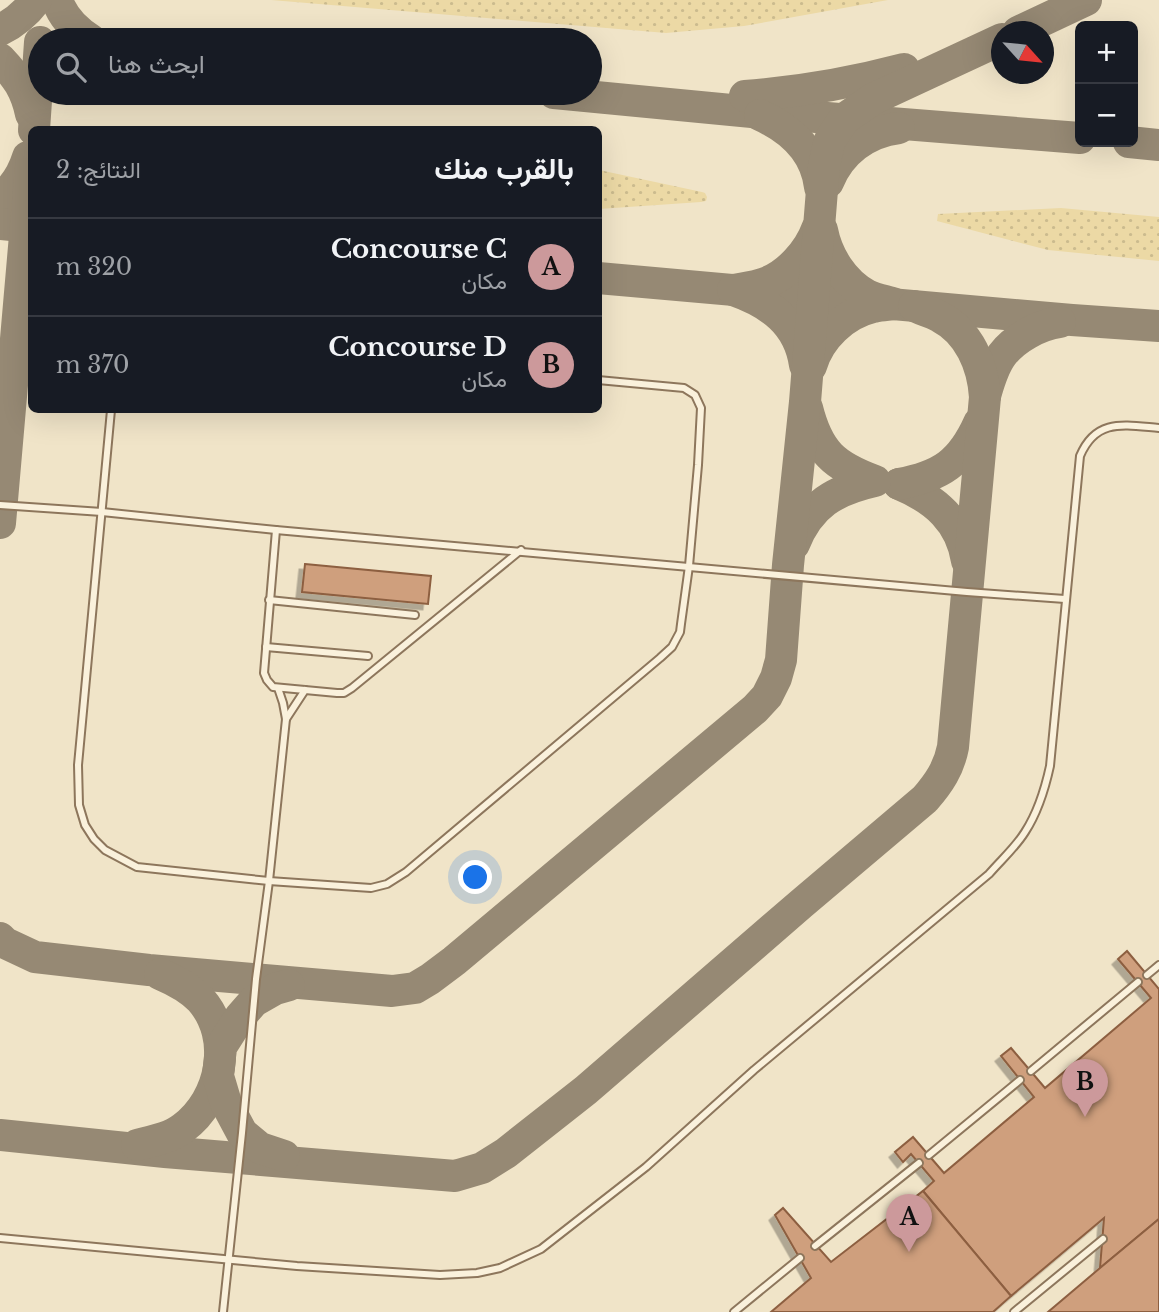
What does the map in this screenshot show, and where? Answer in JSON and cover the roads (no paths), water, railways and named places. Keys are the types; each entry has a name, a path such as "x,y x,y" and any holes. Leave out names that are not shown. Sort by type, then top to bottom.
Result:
{"lane":[{"path":"111,413 78,765 79,805 85,825 105,850 137,867 269,881 371,888 400,877 667,653 680,632 689,566 702,415 699,401 684,388 602,380"},
{"path":"0,1238 297,1266 440,1275 477,1273 510,1265 541,1249 646,1167 754,1070 989,874 1018,842 1035,815 1050,766 1080,456 1088,439 1099,430 1110,426 1159,428"},
{"path":"0,505 1065,599"},
{"path":"276,530 264,673 270,685 278,688 337,693 344,693 352,688 521,550"},
{"path":"269,600 415,615"},
{"path":"265,647 368,656"},
{"path":"223,1312 256,979 286,719 278,688"},
{"path":"286,719 305,690"},
{"path":"1147,975 1159,965"},
{"path":"1031,1071 1138,982"},
{"path":"929,1155 1020,1080"},
{"path":"816,1246 919,1163"},
{"path":"1014,1312 1102,1239"},
{"path":"734,1312 800,1258"}],"place":[{"name":"Concourse D","path":"1085,1117"},
{"name":"Concourse C","path":"909,1252"}]}
